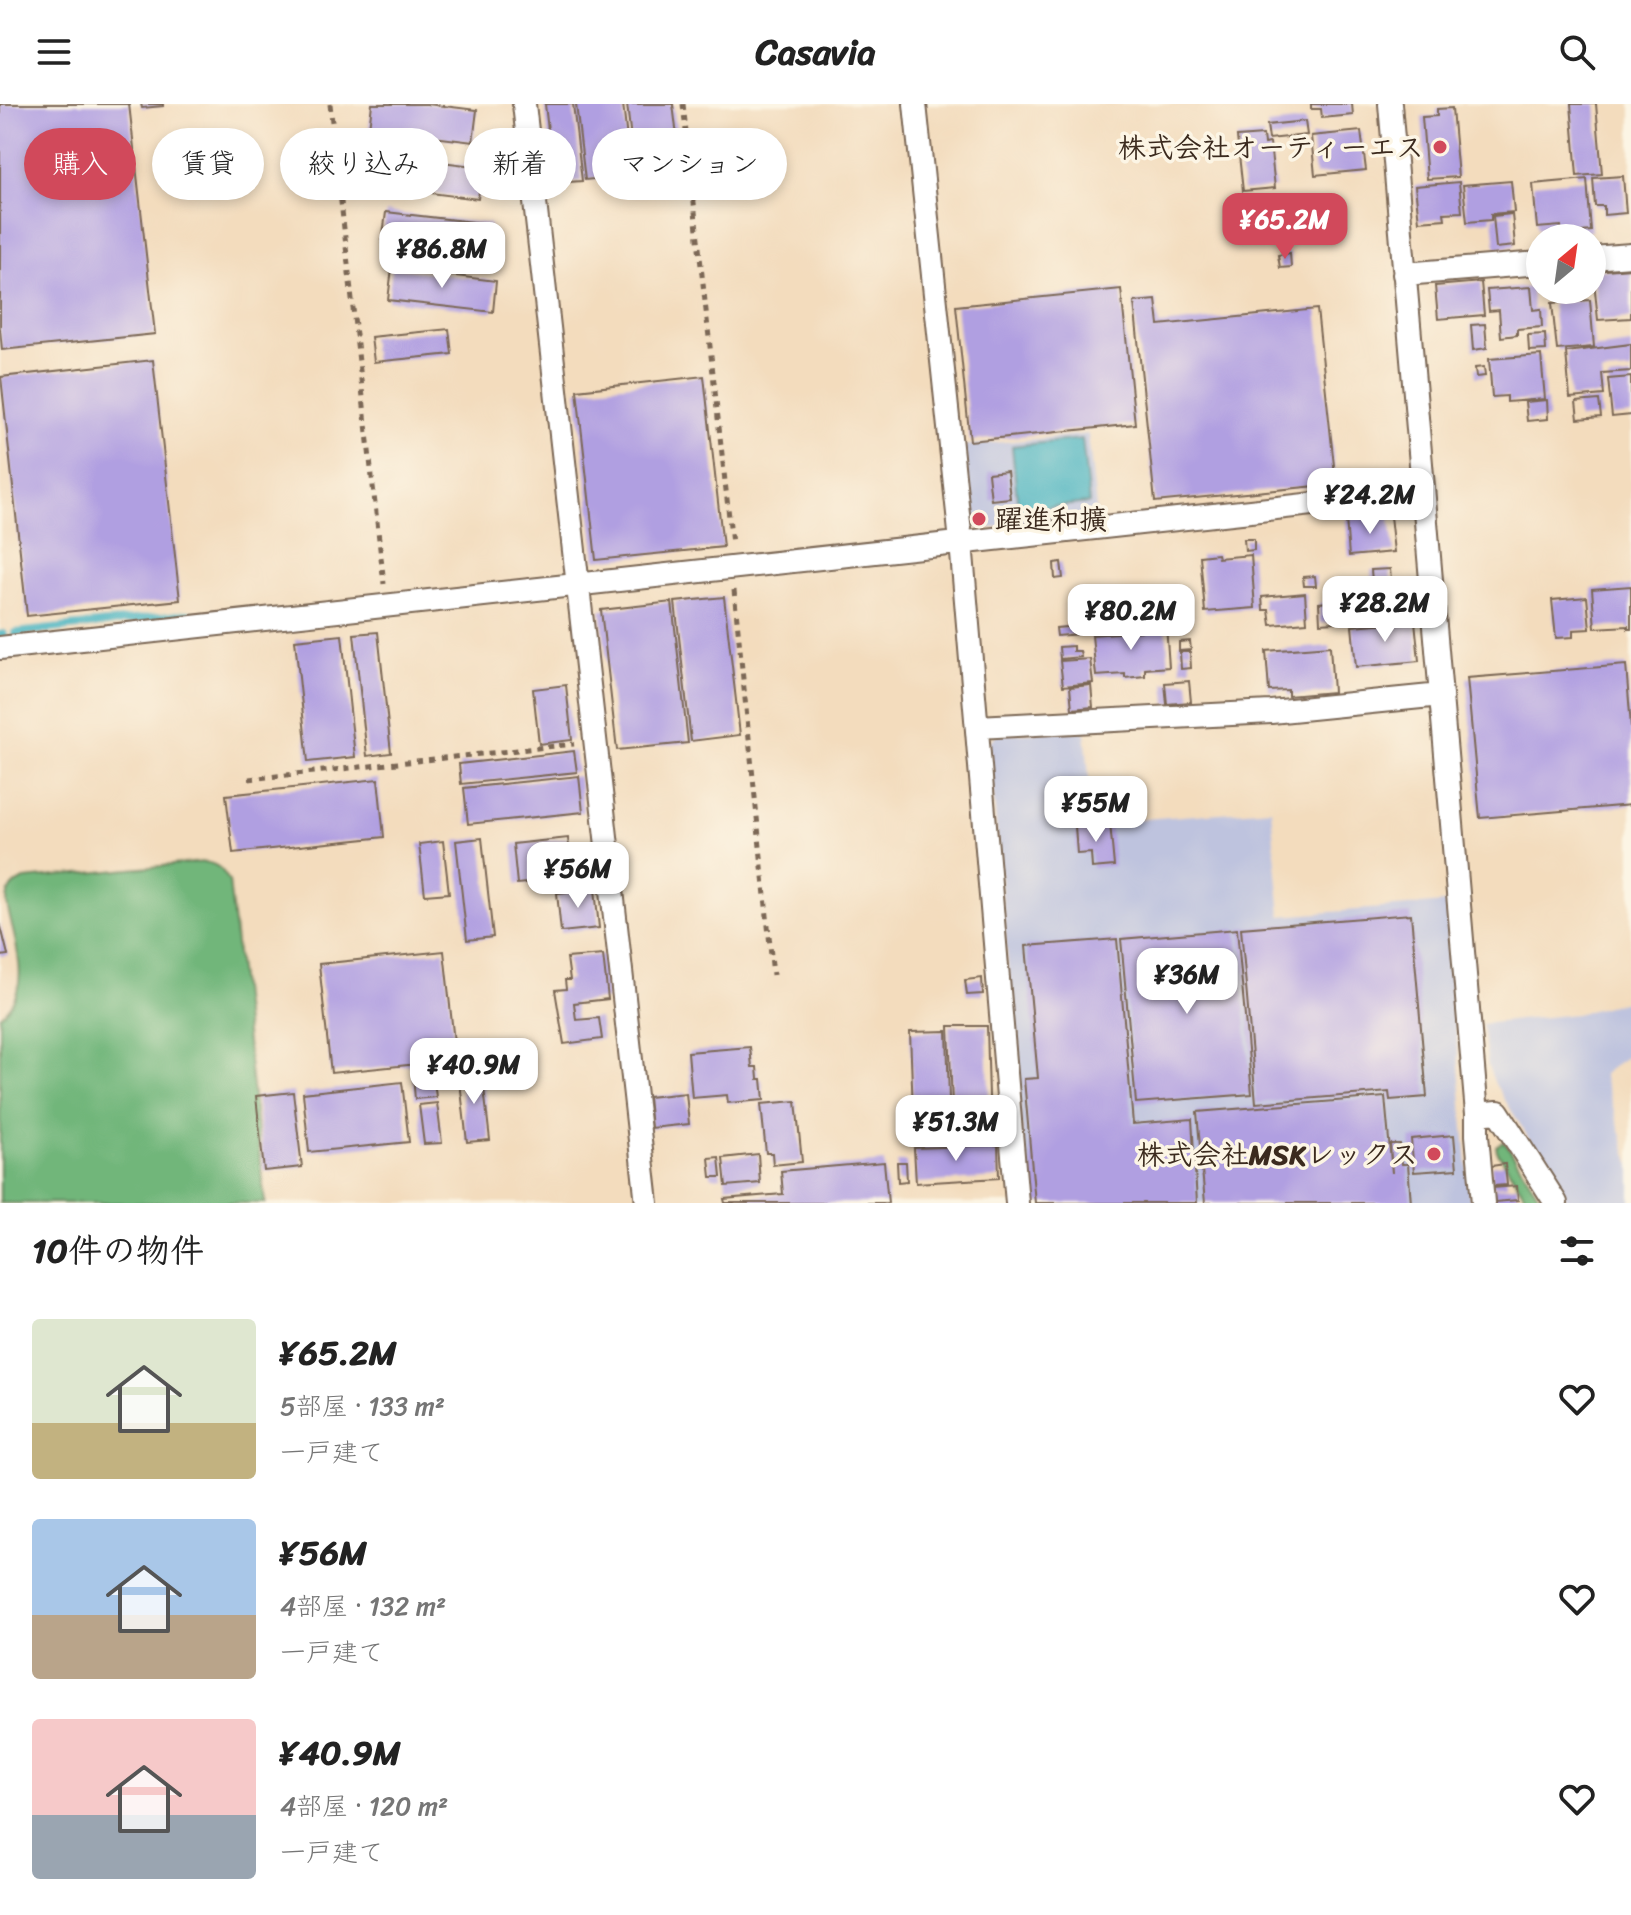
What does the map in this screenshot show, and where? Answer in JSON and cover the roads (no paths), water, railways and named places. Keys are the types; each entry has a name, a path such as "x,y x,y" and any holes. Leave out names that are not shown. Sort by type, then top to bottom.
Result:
{"street":[{"path":"524,104 647,1203"},
{"path":"915,104 961,542 1017,1203"},
{"path":"1390,104 1483,1203"},
{"path":"1606,257 1631,255"},
{"path":"1404,274 1526,264"},
{"path":"0,648 1423,492"},
{"path":"977,727 1271,712 1441,695"},
{"path":"1477,1114 1498,1112 1556,1203"}],"water":[{"path":"1082,439 1089,503 1018,510 1012,446"}],"waterway":[{"path":"15,633 188,614"},
{"path":"0,635 4,634"}],"place":[{"name":"株式会社オーティーエス","path":"1440,147"},
{"name":"躍進和擴","path":"979,519"},
{"name":"株式会社MSKレックス","path":"1434,1154"}]}
